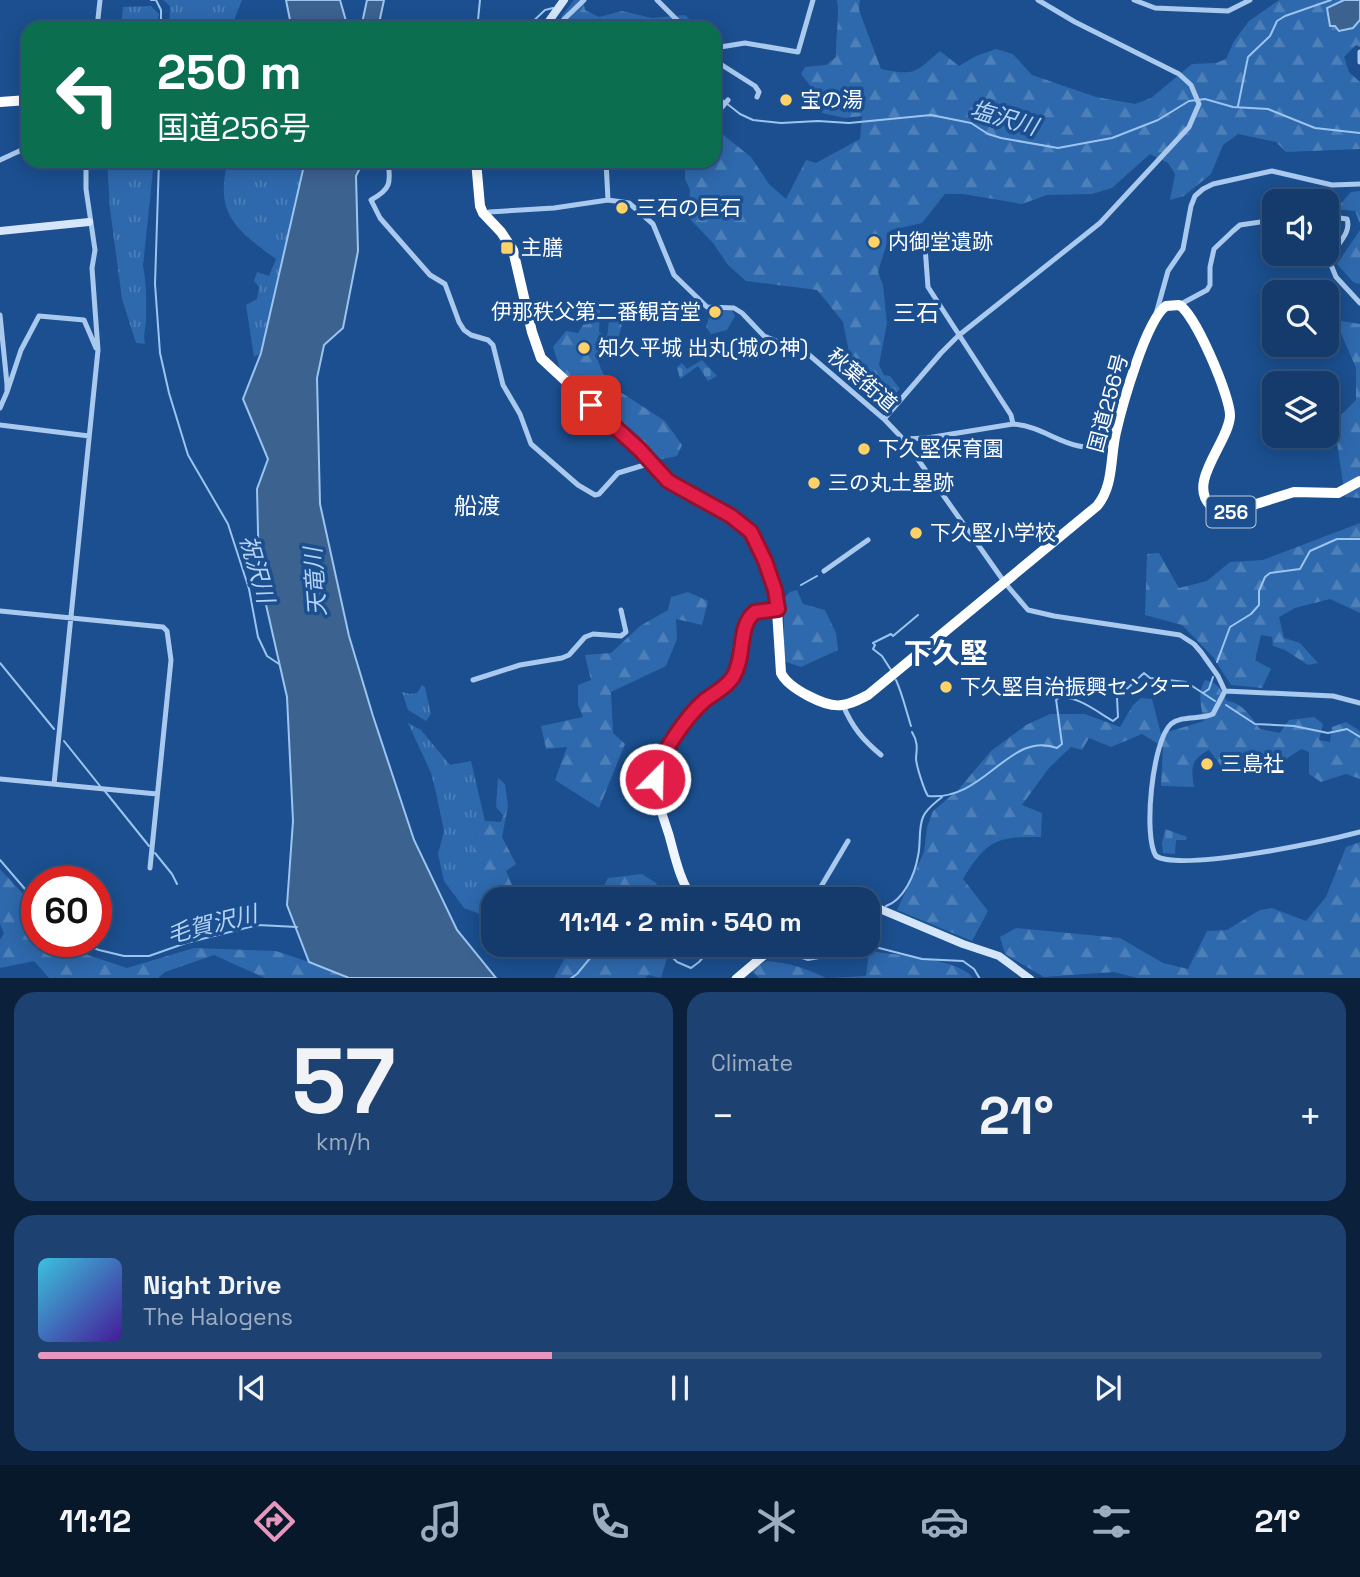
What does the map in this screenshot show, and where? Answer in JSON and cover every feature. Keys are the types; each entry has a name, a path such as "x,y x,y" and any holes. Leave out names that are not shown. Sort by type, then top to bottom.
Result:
{"highway":[{"path":"0,102 21,100"},
{"path":"476,168 479,203 485,215 513,250 529,323 541,358 677,488 731,516 751,532 775,590 782,677 794,688 823,702 843,705"},
{"path":"1155,317 1166,306 1179,305"},
{"name":"256","path":"1179,305 1188,313 1208,351 1225,391 1230,411 1227,428 1203,484 1205,497 1213,508 1224,513 1231,512 1304,490 1338,493 1360,481"},
{"name":"国道256号","path":"843,705 858,700 877,688 1101,501 1107,488 1114,444 1126,398 1155,317"}],"main road":[{"path":"549,21 564,0"},
{"path":"0,231 89,222"},
{"path":"686,887 662,812 655,779 656,771 665,752 699,706 732,678 741,660 744,629 750,616 762,609 778,609"},
{"path":"880,909 999,956 1030,978"},
{"path":"736,978 761,957"}],"street":[{"path":"98,21 100,0"},
{"path":"562,21 584,0"},
{"path":"657,0 678,21"},
{"path":"721,47 745,43 798,52 813,0"},
{"path":"884,419 958,336 1100,223 1189,127 1199,104 1188,80 1179,74 1075,22 1038,0"},
{"path":"1134,0 1155,8 1228,11 1250,0"},
{"path":"1360,52 1360,62"},
{"path":"721,64 755,86 759,92 757,97"},
{"path":"721,106 728,100"},
{"path":"0,160 21,150"},
{"path":"54,784 98,350 92,268 95,250 89,222 86,168"},
{"path":"389,168 389,186 385,192 371,200 380,218 430,275 445,284 458,322 464,330 488,340 493,345 503,385 520,414 531,444 538,452 578,485 595,495 618,473 651,463"},
{"path":"606,168 608,200"},
{"path":"1155,317 1168,271 1183,249 1191,206 1195,196 1203,189 1213,184 1272,172 1332,185 1360,184"},
{"name":"秋葉街道","path":"485,215 489,212 554,208 608,200 629,203 647,217 662,242 674,275 707,307 734,308 743,313 765,336 808,355 904,439 927,438 1013,424 1026,425 1060,442 1077,446 1102,447 1114,444"},
{"path":"1339,218 1347,219 1349,225 1348,232 1339,242"},
{"path":"1179,305 1207,290 1210,285 1214,249 1240,225 1262,222"},
{"path":"924,233 928,287 1011,415 1013,424"},
{"path":"1331,266 1336,277 1360,303"},
{"path":"0,314 7,392"},
{"path":"0,408 21,350 39,316 84,320 92,343 98,350"},
{"path":"0,425 89,436"},
{"path":"904,439 1005,583 1032,612 1180,635 1201,652 1225,691"},
{"path":"824,570 868,540"},
{"path":"473,680 520,665 562,658 593,634 621,636 626,632 621,610"},
{"path":"0,611 163,627 167,631 171,660 150,868"},
{"path":"1225,691 1333,696 1360,703"},
{"path":"1225,691 1213,714 1175,722 1170,725 1162,739 1152,774 1151,839 1156,856 1173,862 1199,860 1309,845 1360,832"},
{"path":"843,705 850,723 863,740 881,755"},
{"path":"0,779 157,794"},
{"path":"643,794 662,812"},
{"path":"820,887 848,841"}],"green space":[{"path":"163,0 242,0 234,21 169,21 170,6"},
{"path":"574,0 583,0 585,10 599,17 622,11 652,18 685,15 691,21 567,21 561,17"},
{"path":"837,0 860,0 859,10 881,69 914,71 940,51 959,66 996,49 1013,54 1032,75 1096,97 1135,104 1151,98 1192,64 1216,63 1226,59 1234,41 1249,21 1279,0 1344,0 1327,8 1339,31 1353,28 1360,20 1360,47 1356,45 1344,57 1349,72 1360,82 1360,149 1286,152 1276,142 1238,134 1223,145 1211,174 1184,196 1170,200 1175,174 1168,163 1150,154 1112,188 1092,194 1047,195 1022,204 963,194 945,194 922,223 891,230 878,272 883,285 887,323 879,365 884,375 890,376 900,389 888,400 860,385 851,363 843,322 817,290 746,281 728,265 713,243 688,217 690,190 685,179 685,168 721,168 721,131 751,157 769,184 786,199 806,160 816,163 860,139 862,116 845,118 822,113 809,84 801,74 805,67 826,65 836,57"},
{"path":"151,6 159,14 158,21 122,21 123,7"},
{"path":"107,168 153,168 143,266 146,294 145,344 136,343 122,299"},
{"path":"226,168 303,168 261,353 254,357 246,305 257,299 259,287 254,281 257,272 269,276 276,259 250,239 232,219 226,208 224,179"},
{"path":"1360,191 1360,223 1355,211 1339,209 1339,206 1351,192"},
{"path":"1360,230 1360,284 1353,282 1339,266 1339,261"},
{"path":"594,308 600,310 599,332 607,337 609,321 616,312 624,317 615,350 598,361 607,384 616,393 622,393 665,421 682,445 677,456 653,461 560,369 553,347 566,331 578,333"},
{"path":"716,310 732,311 735,316 727,330 711,334 706,327 710,314"},
{"path":"1341,321 1360,324 1360,498 1345,497 1338,448 1339,417 1356,400 1356,368 1340,331"},
{"path":"702,360 717,376 708,381 698,366 680,379 677,367 682,363 687,369"},
{"path":"1360,523 1360,613 1330,599 1295,608 1279,617 1284,638 1300,643 1318,663 1308,665 1285,650 1273,646 1272,637 1261,635 1255,660 1271,669 1262,688 1231,685 1213,657 1182,625 1145,615 1147,554 1159,553 1179,588 1207,581 1230,562 1263,560"},
{"path":"797,590 803,604 825,610 836,633 838,650 801,667 786,662 784,657 784,598"},
{"path":"688,592 708,601 702,625 676,619 677,639 666,666 611,692 613,733 625,744 599,808 555,780 567,747 546,749 541,726 583,717 578,705 578,685 591,680 585,655 611,653 640,626 668,610 671,597"},
{"path":"1205,680 1219,687 1227,701 1242,708 1260,729 1280,733 1289,720 1314,717 1323,724 1319,740 1330,742 1332,727 1346,722 1360,731 1360,779 1346,774 1321,782 1309,774 1309,752 1301,749 1279,764 1264,759 1234,760 1231,767 1222,767 1209,750 1198,757 1193,765 1194,787 1161,786 1163,747 1142,734 1111,747 1089,738 1082,750 1071,747 1049,768 1022,805 1042,813 1041,837 1013,838 994,843 979,856 963,879 988,911 972,941 897,910 924,852 927,827 933,811 958,790 991,751 1026,725 1050,714 1085,714 1120,727 1133,705 1141,698 1152,699 1161,734 1204,721 1200,695"},
{"path":"422,685 425,687 431,714 426,721 408,710 402,692 417,693"},
{"path":"408,723 421,730 450,765 471,761 485,821 474,838 494,887 481,887 481,914 464,908 444,881 438,854 444,831 431,773"},
{"path":"498,778 505,784 508,806 502,837 516,864 506,871 513,887 486,887 471,876 474,838 485,821 501,822 503,815 496,807"},
{"path":"1165,829 1187,837 1186,840 1176,840 1175,854 1163,853"},
{"path":"1360,842 1360,978 1137,978 1114,972 1044,977 1005,954 1000,937 1016,928 1120,938 1163,963 1188,969 1207,931 1227,930 1260,910 1272,908 1306,921 1326,897 1346,847"},
{"path":"0,869 21,892 21,957 94,957 127,968 194,948 276,951 349,978 265,978 214,955 165,972 158,978 49,978 34,961 0,968 0,940 4,933 0,924"},
{"path":"642,874 658,887 603,887 608,878"},
{"path":"880,952 941,962 966,971 973,978 828,978 866,976 868,957 880,957"},
{"path":"565,957 667,957 661,978 648,975 645,978 554,978"},
{"path":"767,961 811,971 826,978 759,978 751,970"}],"water":[{"path":"286,0 340,0 346,21 291,21"},
{"path":"367,0 384,0 380,21 362,21"},
{"path":"1344,0 1360,0 1360,20 1353,28 1339,31 1335,26 1330,26 1327,8"},
{"name":"天竜川","path":"303,168 360,168 356,176 358,251 343,328 324,345 317,378 320,504 349,636 414,840 457,930 496,978 349,978 309,962 287,905 293,821 287,697 259,574 257,489 268,459 243,399 261,353"}],"waterway":[{"name":"祝沢川","path":"151,0 156,0 161,10 161,21"},
{"path":"478,20 480,0"},
{"path":"1238,106 1248,57 1270,36 1277,21 1331,0"},
{"path":"533,21 545,10 553,8"},
{"name":"塩沢川","path":"721,99 740,114 753,120 781,123 849,123 931,115 971,123 988,134 1001,138 1058,148 1112,138 1158,120 1189,101 1205,99 1233,107 1268,109 1315,128 1360,133"},
{"name":"祝沢川","path":"159,168 155,284 160,353 169,393 188,455 228,524 249,589 258,637 267,656 279,664"},
{"path":"1217,662 1230,627 1251,614 1259,605 1259,591 1265,577 1270,573 1300,569 1310,551 1337,539 1360,539"},
{"path":"801,585 817,576"},
{"path":"891,670 882,656 873,649 873,643 891,634 893,636 918,615"},
{"path":"0,663 54,729"},
{"path":"912,732 917,748 917,766 928,796 948,795 965,789 1025,749 1040,745 1057,748 1062,744 1056,699 1078,701 1113,721 1118,717 1117,698 1144,673 1150,678 1186,682 1215,701"},
{"path":"1203,693 1209,689 1213,677"},
{"path":"896,680 911,726"},
{"path":"1226,705 1255,724 1294,726 1328,733 1347,729 1360,737"},
{"path":"64,741 100,786"},
{"path":"104,790 149,846"},
{"path":"886,906 898,898 908,886 917,863 923,817 942,797"},
{"path":"155,853 177,884"},
{"name":"毛賀沢川","path":"0,860 21,884"},
{"path":"192,920 199,939"},
{"name":"毛賀沢川","path":"112,953 149,956 186,943 258,925 297,927"},
{"path":"880,948 922,959 963,961 974,969 979,978"},
{"path":"571,978 591,957"},
{"path":"672,957 691,968 703,957"},
{"path":"799,957 808,960 824,957"}],"place":[{"name":"宝の湯","path":"786,100"},
{"name":"三石の巨石","path":"622,208"},
{"name":"内御堂遺跡","path":"874,242"},
{"name":"主膳","path":"507,248"},
{"name":"伊那秩父第二番観音堂","path":"715,312"},
{"name":"知久平城 出丸(城の神)","path":"584,348"},
{"name":"下久堅保育園","path":"864,449"},
{"name":"三の丸土塁跡","path":"814,483"},
{"name":"下久堅小学校","path":"916,533"},
{"name":"下久堅自治振興センター","path":"946,687"},
{"name":"三島社","path":"1207,764"}],"district":[{"name":"三石","path":"916,313"},
{"name":"船渡","path":"477,506"},
{"name":"下久堅","path":"946,653"}],"route":[{"path":"591,405 640,450 668,481 731,516 751,532 765,561 776,595 778,609 762,609 750,616 746,622 741,660 732,678 694,712 665,752 655,779"}]}
